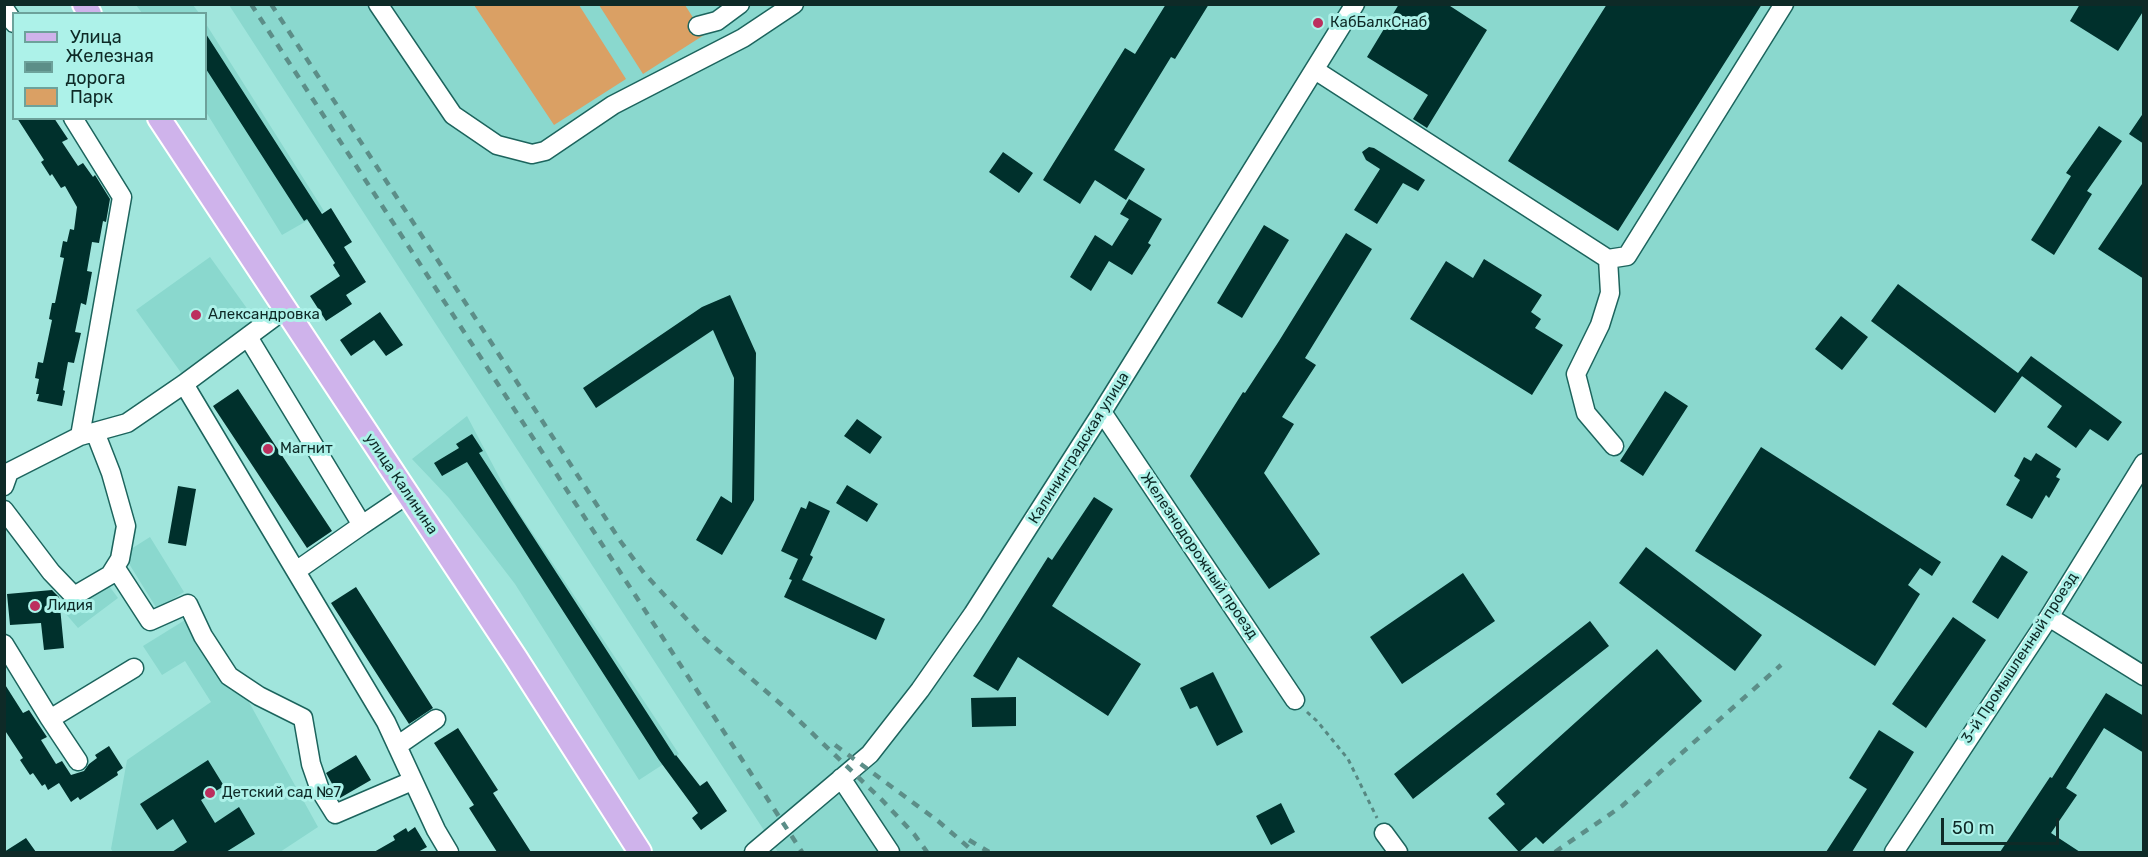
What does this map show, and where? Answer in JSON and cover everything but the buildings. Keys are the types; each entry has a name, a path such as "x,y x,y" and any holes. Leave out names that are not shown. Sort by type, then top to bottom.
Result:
{"main road":[{"name":"улица Калинина","path":"160,120 516,658 640,852"}],"street":[{"path":"378,4 453,115 497,145 532,154 545,151 579,118 616,95 678,62 743,38 794,4"},
{"path":"698,26 717,21 740,4"},
{"name":"Калининградская улица","path":"754,852 870,754 927,680 973,614 1102,412 1355,4"},
{"path":"1315,70 1608,259 1627,256 1784,4"},
{"path":"4,510 51,572 74,596 110,575 120,559 126,525 111,473 88,434 122,197 74,120"},
{"path":"1608,259 1610,293 1600,326 1576,374 1586,413 1614,446"},
{"path":"4,486 9,472 88,434 127,423 285,309"},
{"path":"248,337 362,525"},
{"path":"184,384 386,722 412,781 449,852"},
{"name":"Железнодорожный проезд","path":"1102,412 1295,700"},
{"name":"3-й Промышленный проезд","path":"1894,852 2049,617 2144,463"},
{"path":"296,571 408,494"},
{"path":"115,567 150,621 188,604 203,636 229,676 259,696 303,718 311,764 320,790 334,814 412,781"},
{"path":"2049,617 2144,676"},
{"path":"4,645 78,761"},
{"path":"50,719 134,668"},
{"path":"397,747 436,719"},
{"path":"841,778 890,852"},
{"path":"1384,833 1398,852"}],"path":[{"path":"1295,700 1317,721 1347,759 1384,833"}],"shaded area":[{"path":"136,5 193,5 198,12 141,12"},
{"path":"229,5 2143,5 2143,852 778,852"},
{"path":"207,26 324,211 282,235 207,114"},
{"name":"Александровка","path":"210,257 256,321 182,374 136,310"},
{"path":"467,416 514,505 679,754 639,780 515,584 449,498 412,459"},
{"path":"150,537 184,592 157,609 123,554"},
{"path":"107,583 118,598 78,628 66,614"},
{"name":"Детский сад №7","path":"185,620 230,690 245,695 318,827 280,852 113,852 111,849 127,760 211,702 185,661 162,675 143,646"}],"green space":[{"path":"474,5 579,5 626,79 554,125"},
{"path":"599,5 685,5 704,35 643,74"}],"railway":[{"path":"251,4 802,852"},
{"path":"271,4 621,542 644,573 705,639 789,711 882,800 914,834 927,852"},
{"path":"1555,852 1622,806 1781,665"},
{"path":"835,745 938,821 974,852"},
{"path":"969,840 989,852"}],"place":[{"name":"КабБалкСнаб","path":"1318,23"},
{"name":"Александровка","path":"196,315"},
{"name":"Магнит","path":"268,449"},
{"name":"Лидия","path":"35,606"},
{"name":"Детский сад №7","path":"210,793"}]}
